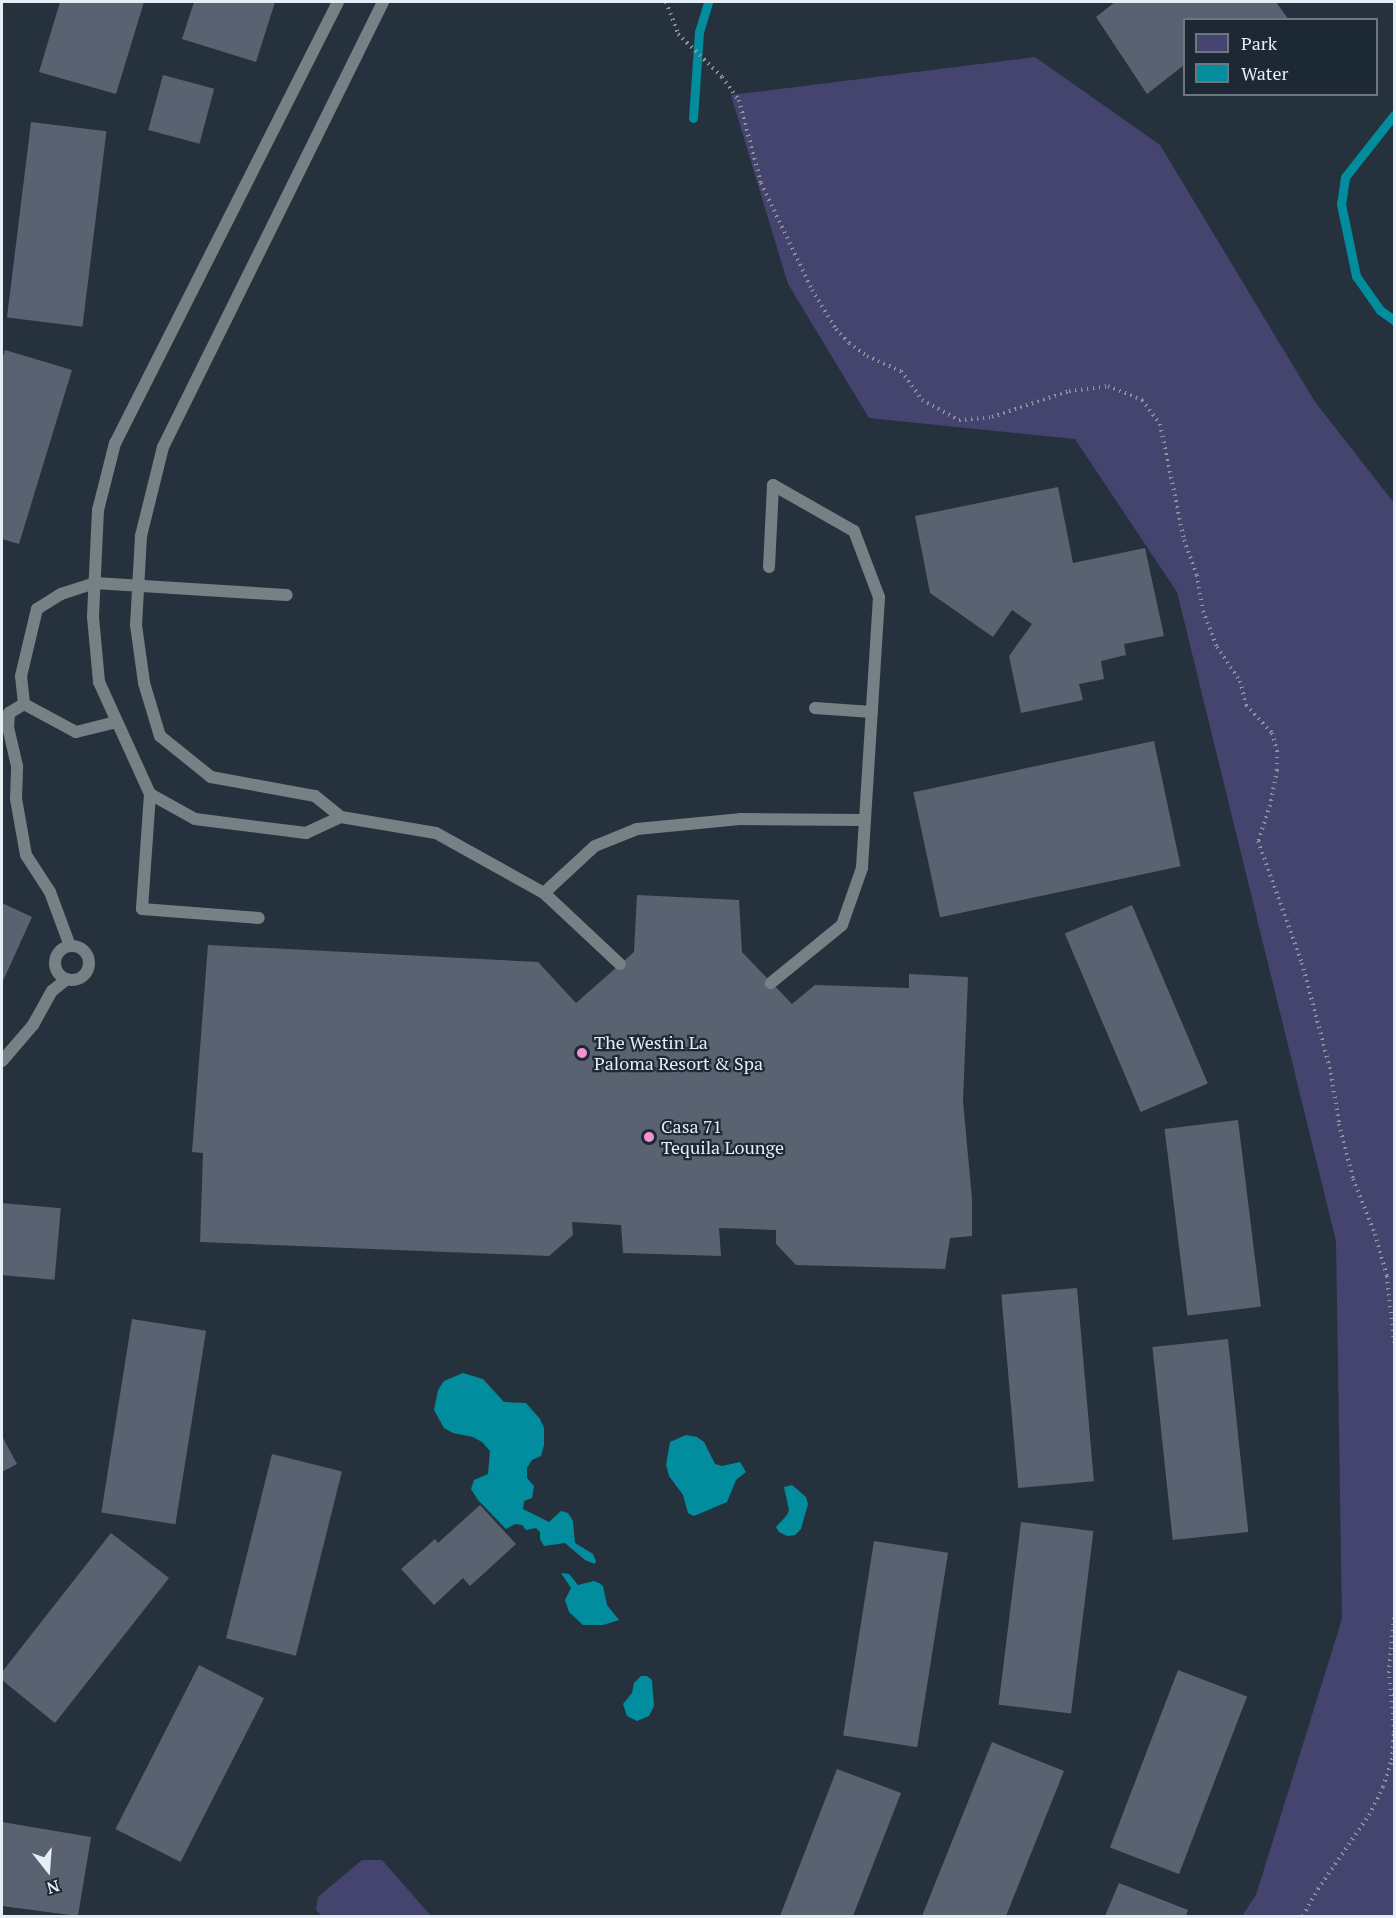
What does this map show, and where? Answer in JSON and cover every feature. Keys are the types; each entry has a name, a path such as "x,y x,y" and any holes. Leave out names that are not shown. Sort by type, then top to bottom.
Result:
{"lane":[{"path":"259,918 142,909 150,794 99,682 93,617 98,510 115,443 338,2"},
{"path":"383,2 163,447 141,536 136,625 144,683 160,736 211,777 315,796 341,817 436,833 544,893 620,964"},
{"path":"769,567 773,485 854,531 879,597 862,868 842,925 771,983"},
{"path":"24,704 21,676 37,609 61,594 95,583 287,595"},
{"path":"24,704 76,732 116,722"},
{"path":"24,704 9,713 8,728 17,766 16,799 26,855 50,892 69,946"},
{"path":"815,708 872,712"},
{"path":"150,794 195,819 306,833 341,817"},
{"path":"544,893 595,846 637,829 740,819 865,820"},
{"path":"69,946 85,951 89,967 78,979 67,979 58,972 55,962 60,951 69,946"},
{"path":"2,1061 33,1025 52,992 67,979"}],"path":[{"path":"666,2 678,34 722,77 739,100 761,183 812,290 849,343 867,356 901,371 922,400 959,420 992,417 1070,391 1108,386 1142,400 1160,424 1184,540 1197,575 1203,611 1217,647 1240,681 1246,705 1272,733 1277,751 1277,770 1270,805 1258,841 1305,974 1331,1073 1339,1124 1353,1179 1375,1234 1387,1276 1395,1343"},
{"path":"1303,1917 1318,1889 1369,1815 1383,1787 1392,1760 1394,1732 1389,1674 1395,1615"}],"green space":[{"path":"1035,57 1160,145 1315,402 1394,503 1394,1916 1242,1916 1256,1895 1342,1619 1336,1241 1177,592 1075,439 869,418 788,284 731,95"},
{"path":"362,1860 382,1860 431,1916 322,1916 316,1910 318,1897"}],"water":[{"path":"463,1373 483,1379 504,1402 526,1403 540,1419 544,1428 544,1445 541,1456 532,1460 527,1468 527,1478 534,1486 532,1498 524,1501 523,1509 549,1522 561,1511 568,1513 573,1521 575,1543 593,1554 595,1564 585,1560 565,1543 544,1546 540,1539 540,1532 536,1528 526,1530 522,1525 515,1524 506,1529 478,1500 471,1489 474,1480 488,1474 490,1451 482,1442 473,1437 453,1433 444,1428 434,1410 438,1390 444,1381"},
{"path":"686,1435 697,1437 704,1442 715,1464 722,1466 740,1462 746,1472 736,1480 727,1502 694,1516 688,1513 683,1495 669,1476 666,1465 670,1442"},
{"path":"792,1485 806,1497 808,1504 801,1529 795,1535 787,1536 779,1532 776,1527 789,1510 784,1487"},
{"path":"561,1573 569,1574 578,1585 594,1581 603,1586 607,1605 619,1620 603,1625 583,1625 569,1612 565,1600 571,1588"},
{"path":"641,1676 647,1676 652,1680 654,1706 649,1716 637,1721 627,1716 623,1704 632,1693 634,1683"}],"building":[{"path":"60,2 144,2 116,94 39,72"},
{"path":"194,2 275,2 256,62 182,39"},
{"path":"1115,2 1276,2 1288,18 1183,18 1183,66 1147,94 1096,17"},
{"path":"163,75 214,89 199,144 148,130"},
{"path":"31,122 106,131 82,327 7,318"},
{"path":"5,350 72,370 19,544 2,539 2,360"},
{"path":"1058,487 1073,563 1145,548 1164,636 1124,644 1126,655 1101,661 1104,679 1079,684 1083,700 1021,713 1009,656 1032,624 1012,610 993,637 930,593 915,516"},
{"path":"1154,741 1181,866 940,917 913,792"},
{"name":"The Westin La Paloma Resort & Spa","path":"637,895 739,900 742,952 792,1004 815,985 909,988 909,974 968,977 963,1101 972,1199 972,1236 950,1238 945,1269 796,1265 776,1244 776,1230 719,1228 721,1256 623,1253 621,1225 572,1222 573,1235 549,1256 200,1242 203,1153 192,1152 208,945 538,962 576,1003 634,952"},
{"path":"2,903 32,917 2,983"},
{"path":"1132,905 1208,1084 1141,1112 1065,934"},
{"path":"1238,1120 1261,1307 1187,1316 1165,1129"},
{"path":"2,1203 61,1208 55,1280 2,1275"},
{"path":"1077,1288 1094,1481 1018,1488 1001,1295"},
{"path":"132,1319 206,1331 175,1524 101,1513"},
{"path":"1228,1339 1248,1532 1173,1540 1152,1347"},
{"path":"2,1436 17,1464 2,1472"},
{"path":"272,1454 342,1471 296,1656 226,1638"},
{"path":"480,1505 516,1544 470,1586 463,1578 434,1605 401,1569 435,1539 438,1543"},
{"path":"1021,1522 1093,1531 1071,1714 999,1705"},
{"path":"111,1533 169,1578 55,1723 2,1680 2,1672"},
{"path":"874,1541 948,1553 917,1747 843,1736"},
{"path":"199,1665 264,1698 181,1862 115,1829"},
{"path":"1178,1670 1247,1697 1179,1874 1110,1847"},
{"path":"992,1742 1064,1771 1006,1916 922,1916"},
{"path":"837,1769 901,1793 853,1916 780,1916"},
{"path":"2,1822 91,1837 78,1916 2,1906"},
{"path":"1119,1883 1188,1910 1186,1916 1105,1916"}],"waterway":[{"path":"693,118 699,32 708,2"},
{"path":"1394,115 1345,177 1341,204 1356,276 1380,310 1394,320"}],"place":[{"name":"The Westin La Paloma Resort & Spa","path":"582,1053"},
{"name":"Casa 71 Tequila Lounge","path":"649,1137"}]}
